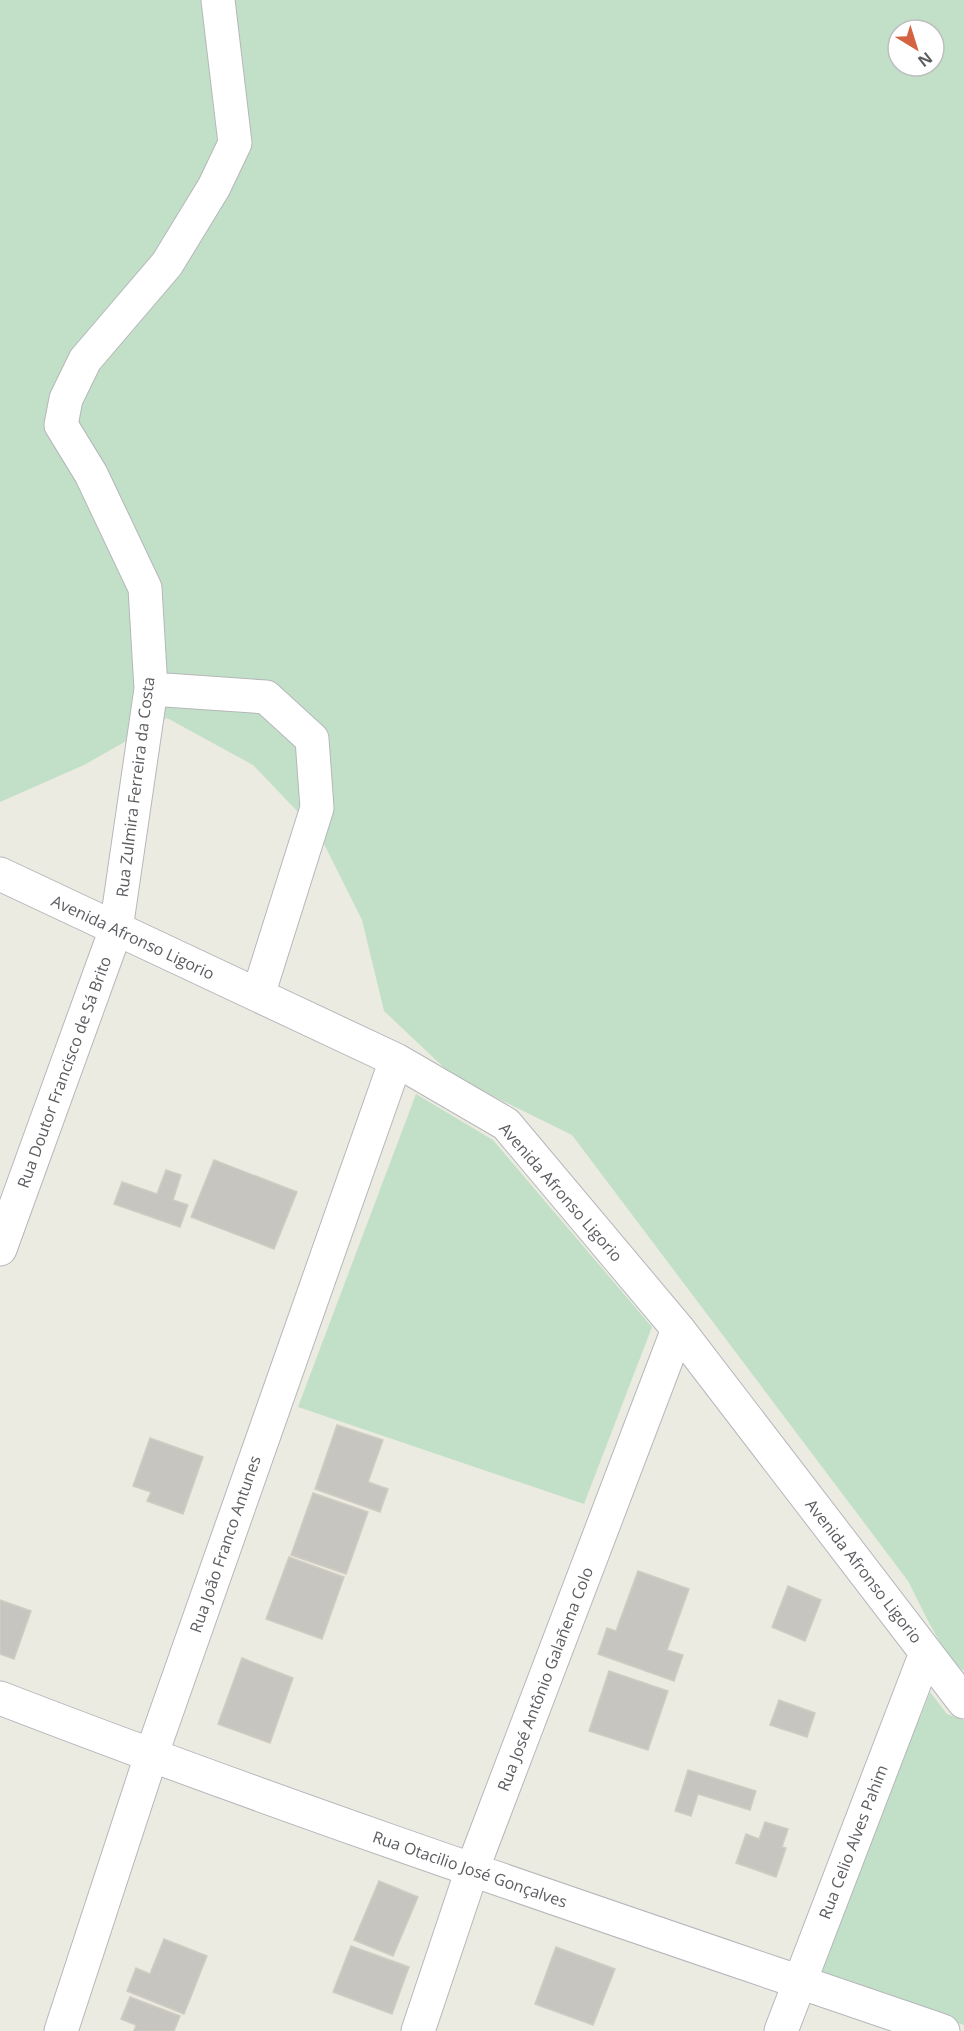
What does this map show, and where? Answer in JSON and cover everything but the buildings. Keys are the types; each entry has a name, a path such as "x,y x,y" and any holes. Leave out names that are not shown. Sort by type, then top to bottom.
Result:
{"street":[{"name":"Rua Zulmira Ferreira da Costa","path":"116,929 151,689 145,588 91,474 61,425 66,399 85,360 167,264 214,187 235,143 218,0"},
{"path":"151,689 266,697 312,739 317,808 258,995"},
{"name":"Avenida Afronso Ligorio","path":"0,874 396,1060 506,1124 678,1329 964,1702"},
{"name":"Rua Doutor Francisco de Sá Brito","path":"0,1248 116,929"},
{"name":"Rua João Franco Antunes","path":"61,2031 151,1756 396,1060"},
{"name":"Rua José Antônio Galañena Colo","path":"418,2031 472,1870 678,1329"},
{"name":"Rua Celio Alves Pahim","path":"781,2031 926,1653"},
{"name":"Rua Otacilio José Gonçalves","path":"0,1698 151,1756 472,1870 943,2031"}],"green space":[{"path":"0,0 964,0 964,1671 948,1655 908,1581 572,1135 454,1077 384,1011 362,920 319,834 253,765 167,718 84,765 0,802"},
{"path":"416,1094 493,1140 652,1327 584,1504 298,1407"},
{"path":"930,1692 947,1714 964,1720 964,2025 819,1972 895,1729 920,1718"}]}
